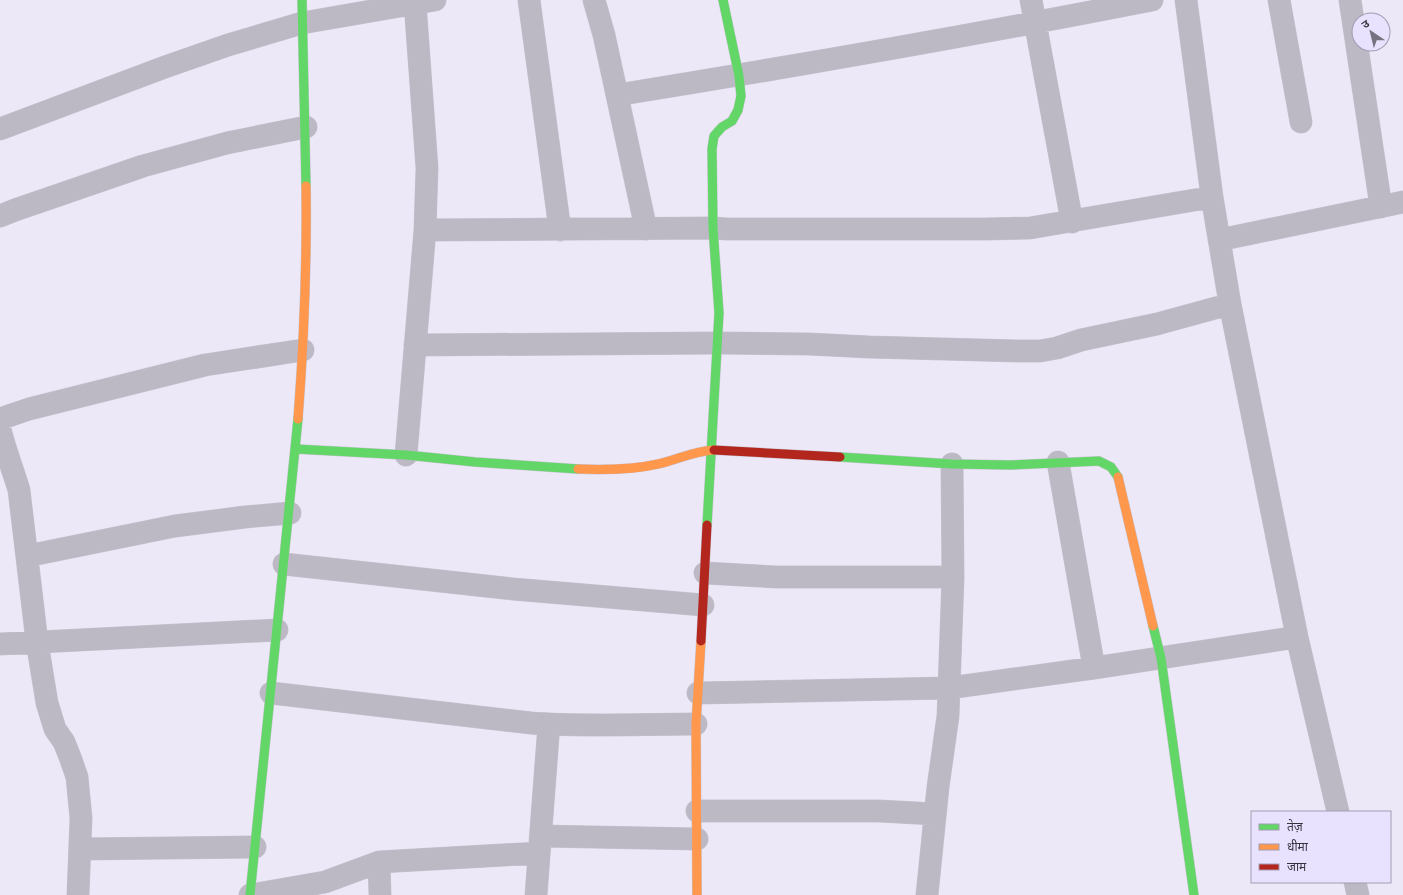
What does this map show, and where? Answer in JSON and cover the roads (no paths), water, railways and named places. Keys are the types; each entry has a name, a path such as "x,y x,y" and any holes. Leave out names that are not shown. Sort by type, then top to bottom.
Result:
{"street":[{"path":"302,0 306,126 307,250 303,350 290,513 250,895 325,882 379,862 540,845 697,838"},
{"path":"529,0 560,230"},
{"path":"594,0 617,95 646,229"},
{"path":"697,895 696,724 718,343 719,294 713,228 712,150 714,136 722,127 732,121 738,110 741,96 739,76 722,0"},
{"path":"1031,0 1072,222"},
{"path":"617,95 739,76 1035,23 1152,0"},
{"path":"1186,0 1212,197 1230,304 1297,637 1338,811"},
{"path":"1279,0 1301,122"},
{"path":"1350,0 1381,207"},
{"path":"0,129 172,64 228,45 302,23 425,2 427,168 424,230 406,455"},
{"path":"0,216 143,166 227,143 306,126"},
{"path":"424,230 713,228 770,230 987,230 1030,228 1072,222 1212,197"},
{"path":"1219,240 1403,202"},
{"path":"415,345 718,343 809,344 1040,351 1057,348 1081,340 1157,324 1230,304"},
{"path":"0,419 29,409 205,365 303,350"},
{"path":"0,429 6,454 13,469 19,490 37,642 47,703 55,729 64,742 77,777 81,818 78,895"},
{"path":"296,449 406,455 475,462 597,470 630,468 658,464 686,455 712,450 952,464 1010,465 1099,461 1111,466 1118,475 1161,658 1194,895"},
{"path":"1058,462 1094,668"},
{"path":"927,895 935,814 948,716 953,578 952,464"},
{"path":"27,556 176,526 290,513"},
{"path":"284,564 513,589 703,605"},
{"path":"705,573 777,577 953,578"},
{"path":"0,644 277,630"},
{"path":"698,692 949,688 1094,668 1297,637"},
{"path":"271,692 549,724 696,724"},
{"path":"536,895 549,724"},
{"path":"697,810 879,811 935,814"},
{"path":"80,849 255,847"},
{"path":"379,862 380,895"},
{"path":"1355,883 1358,895"}]}
